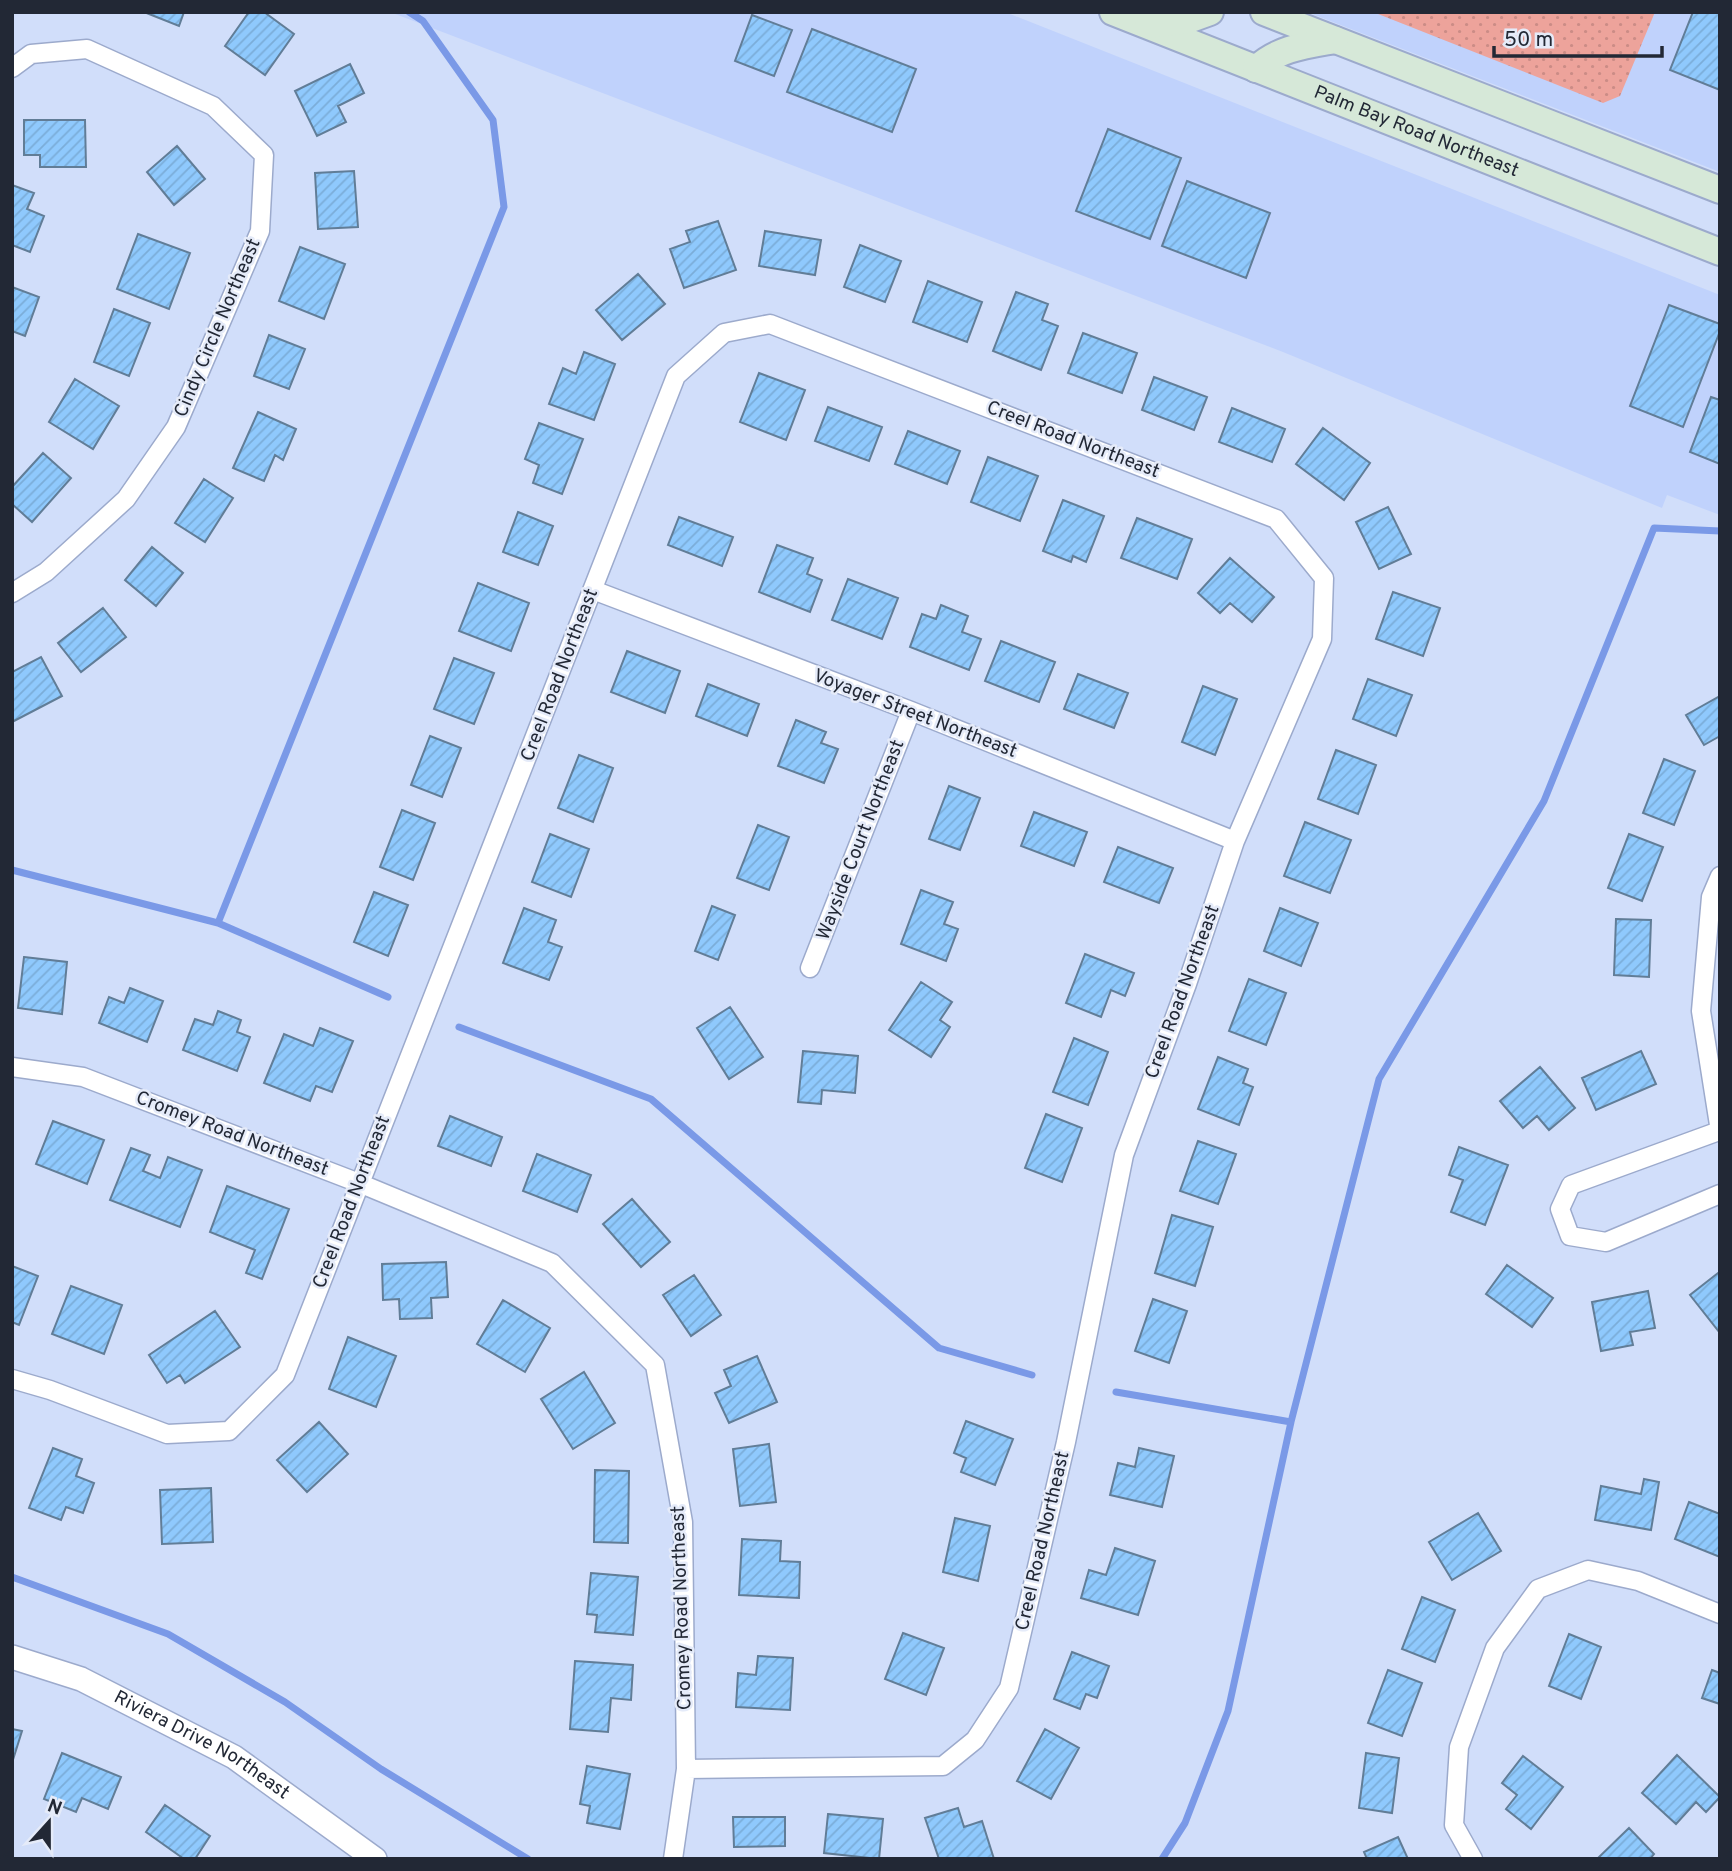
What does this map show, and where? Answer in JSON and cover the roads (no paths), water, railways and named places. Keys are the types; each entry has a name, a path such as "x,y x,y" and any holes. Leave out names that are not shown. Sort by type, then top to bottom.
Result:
{"main road":[{"name":"Palm Bay Road Northeast","path":"1113,12 1720,252"},
{"path":"1146,26 1188,20 1210,12"},
{"path":"1264,12 1720,190"},
{"path":"1256,69 1266,59 1290,48 1335,40"}],"street":[{"name":"Cindy Circle Northeast","path":"12,68 31,54 87,49 214,106 264,155 260,232 176,427 126,499 46,572 12,593"},
{"name":"Creel Road Northeast","path":"12,1379 50,1390 167,1434 229,1431 285,1375 676,376 724,333 770,324 1276,519 1324,578 1322,639 1235,841 1187,984 1124,1155 1066,1442 1009,1688 975,1740 943,1766 686,1769"},
{"name":"Voyager Street Northeast","path":"593,590 911,711 1235,841"},
{"name":"Wayside Court Northeast","path":"810,968 911,711"},
{"path":"1720,876 1711,897 1701,1011 1720,1131 1571,1185 1560,1209 1570,1236 1606,1242 1720,1194"},
{"name":"Cromey Road Northeast","path":"12,1067 83,1077 359,1183 552,1263 656,1365 683,1522 686,1769 673,1859"},
{"path":"1473,1859 1454,1825 1459,1747 1495,1648 1538,1589 1588,1570 1638,1581 1720,1614"},
{"name":"Riviera Drive Northeast","path":"12,1657 81,1679 234,1757 375,1859"}],"waterway":[{"path":"218,923 504,207 493,120 423,21 409,12"},
{"path":"1162,1859 1185,1823 1228,1711 1291,1422 1379,1079 1544,801 1654,528 1720,531"},
{"path":"12,870 218,923 388,997"},
{"path":"459,1027 651,1099 939,1348 1032,1375"},
{"path":"1116,1392 1291,1422"},
{"path":"12,1577 168,1634 285,1702 381,1769 528,1859"}]}
